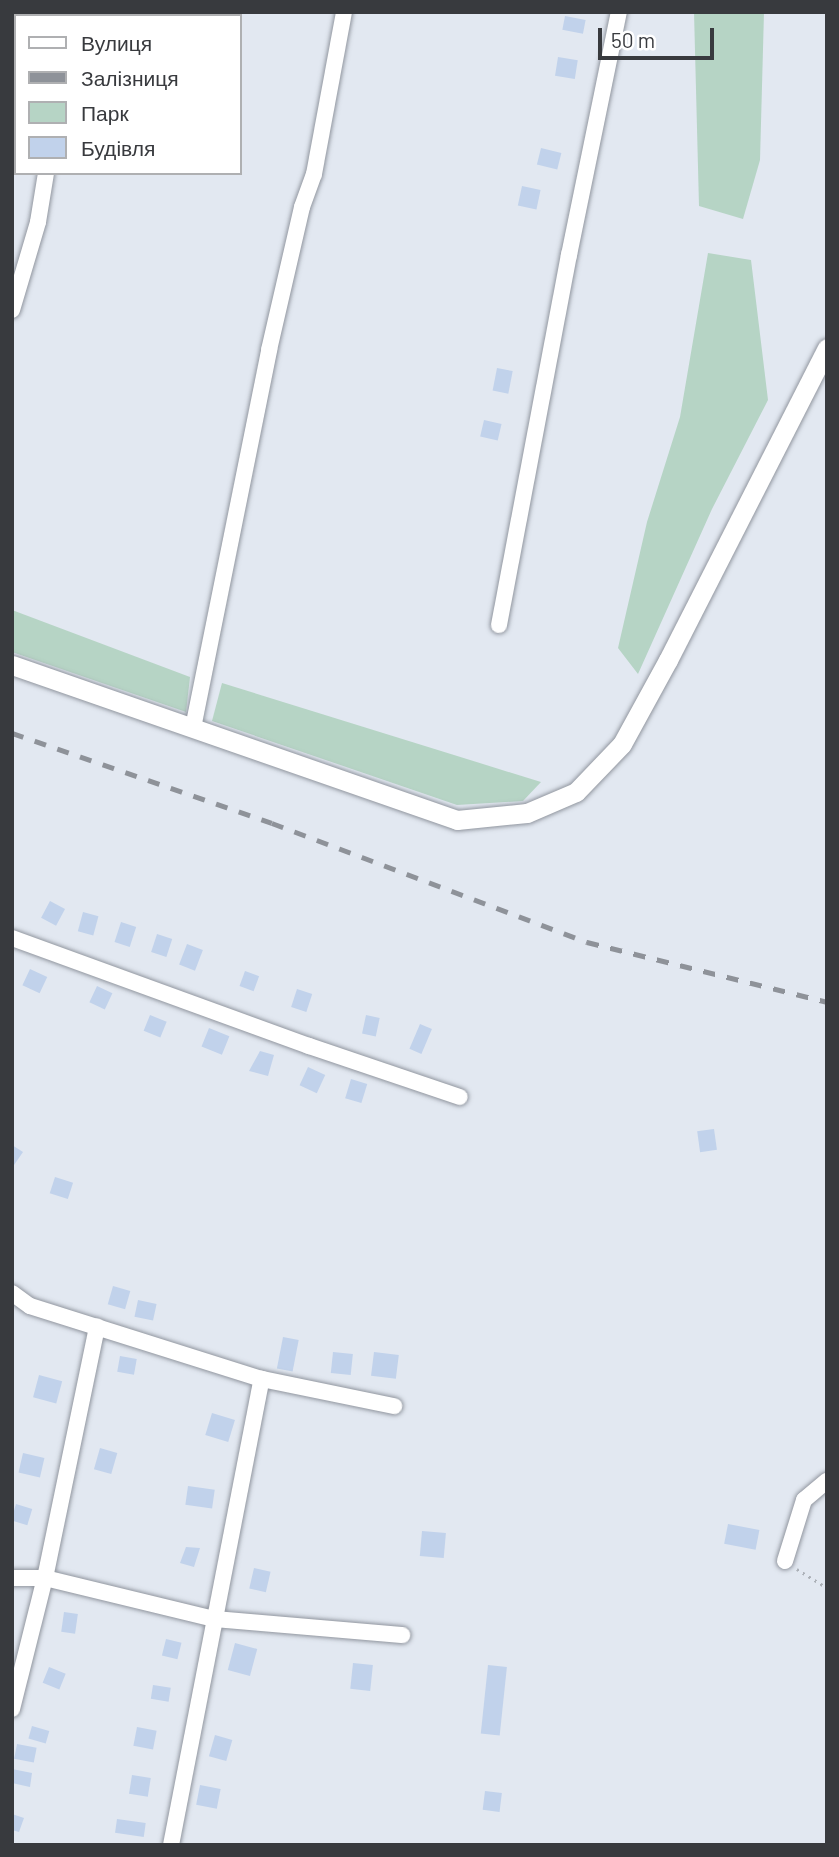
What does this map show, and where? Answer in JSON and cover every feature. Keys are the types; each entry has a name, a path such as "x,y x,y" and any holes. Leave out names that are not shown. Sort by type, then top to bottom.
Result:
{"street":[{"path":"194,728 269,351 302,207 314,174 344,12"},
{"path":"499,625 569,255 619,12"},
{"path":"12,310 38,222 46,175"},
{"path":"12,665 457,820 527,813 576,793 622,744 668,660 827,348"},
{"path":"12,938 309,1046 460,1097"},
{"path":"12,1293 30,1306 262,1379 394,1406"},
{"path":"12,1709 45,1578 97,1326"},
{"path":"171,1845 262,1379"},
{"path":"785,1561 804,1500 827,1481"},
{"path":"12,1578 45,1578 214,1619 402,1635"}],"path":[{"path":"785,1561 827,1588"}],"green space":[{"path":"694,12 764,12 760,160 743,219 699,206"},
{"path":"708,253 751,260 768,400 712,509 638,674 618,648 647,522 680,417"},
{"path":"12,610 190,677 186,712 12,652"},
{"path":"222,683 541,782 523,801 457,805 212,721"}],"building":[{"path":"565,16 586,20 583,34 562,30"},
{"path":"558,57 578,60 575,79 555,76"},
{"path":"541,148 561,153 557,170 537,164"},
{"path":"522,186 541,190 536,210 518,206"},
{"path":"497,368 513,371 508,394 493,391"},
{"path":"484,420 502,424 498,441 480,437"},
{"path":"50,901 65,909 56,926 41,918"},
{"path":"83,912 98,916 93,935 78,931"},
{"path":"121,922 136,927 130,947 115,942"},
{"path":"157,934 172,939 166,957 151,952"},
{"path":"187,944 203,950 195,971 179,965"},
{"path":"30,969 47,977 40,993 22,985"},
{"path":"245,971 259,976 254,991 240,986"},
{"path":"97,986 112,993 105,1009 89,1002"},
{"path":"297,989 312,994 306,1012 291,1007"},
{"path":"150,1015 167,1022 160,1038 144,1031"},
{"path":"366,1015 380,1018 376,1036 362,1034"},
{"path":"420,1024 432,1029 421,1054 409,1049"},
{"path":"209,1028 229,1036 222,1055 202,1047"},
{"path":"260,1051 274,1055 268,1076 249,1071"},
{"path":"308,1067 325,1075 317,1093 300,1085"},
{"path":"351,1079 367,1084 361,1103 345,1098"},
{"path":"714,1129 717,1150 700,1152 697,1131"},
{"path":"12,1145 23,1152 12,1168"},
{"path":"55,1177 73,1183 68,1199 50,1193"},
{"path":"113,1286 130,1291 125,1309 108,1304"},
{"path":"138,1300 157,1304 153,1321 134,1317"},
{"path":"283,1337 299,1340 293,1371 277,1368"},
{"path":"333,1352 353,1354 351,1375 331,1373"},
{"path":"374,1352 399,1355 396,1379 371,1376"},
{"path":"120,1356 137,1359 134,1375 117,1372"},
{"path":"39,1375 62,1381 56,1403 33,1397"},
{"path":"212,1413 235,1420 228,1442 205,1435"},
{"path":"100,1448 117,1453 111,1474 94,1469"},
{"path":"23,1453 44,1458 40,1477 19,1472"},
{"path":"188,1486 215,1490 212,1509 185,1505"},
{"path":"16,1504 32,1509 27,1525 12,1521"},
{"path":"728,1524 759,1530 756,1550 724,1544"},
{"path":"422,1531 446,1533 444,1558 420,1556"},
{"path":"186,1547 200,1548 194,1567 180,1563"},
{"path":"254,1568 271,1572 266,1592 249,1588"},
{"path":"64,1612 78,1614 75,1634 61,1632"},
{"path":"166,1639 182,1643 177,1659 162,1655"},
{"path":"235,1643 257,1649 250,1676 228,1670"},
{"path":"353,1663 373,1665 370,1691 350,1689"},
{"path":"488,1665 507,1667 500,1736 481,1734"},
{"path":"49,1667 66,1674 59,1690 43,1683"},
{"path":"153,1685 171,1688 169,1702 151,1699"},
{"path":"32,1726 49,1731 46,1743 28,1738"},
{"path":"137,1727 157,1731 153,1749 133,1746"},
{"path":"215,1735 232,1740 226,1761 209,1756"},
{"path":"17,1744 37,1748 34,1763 14,1759"},
{"path":"12,1769 32,1773 30,1787 12,1783"},
{"path":"132,1775 151,1778 148,1797 129,1794"},
{"path":"200,1785 221,1789 217,1809 196,1805"},
{"path":"485,1791 502,1793 500,1812 483,1810"},
{"path":"12,1814 24,1818 19,1832 12,1830"},
{"path":"117,1819 146,1823 144,1837 115,1833"}],"railway":[{"path":"12,733 272,823 587,942 827,1002"}]}
